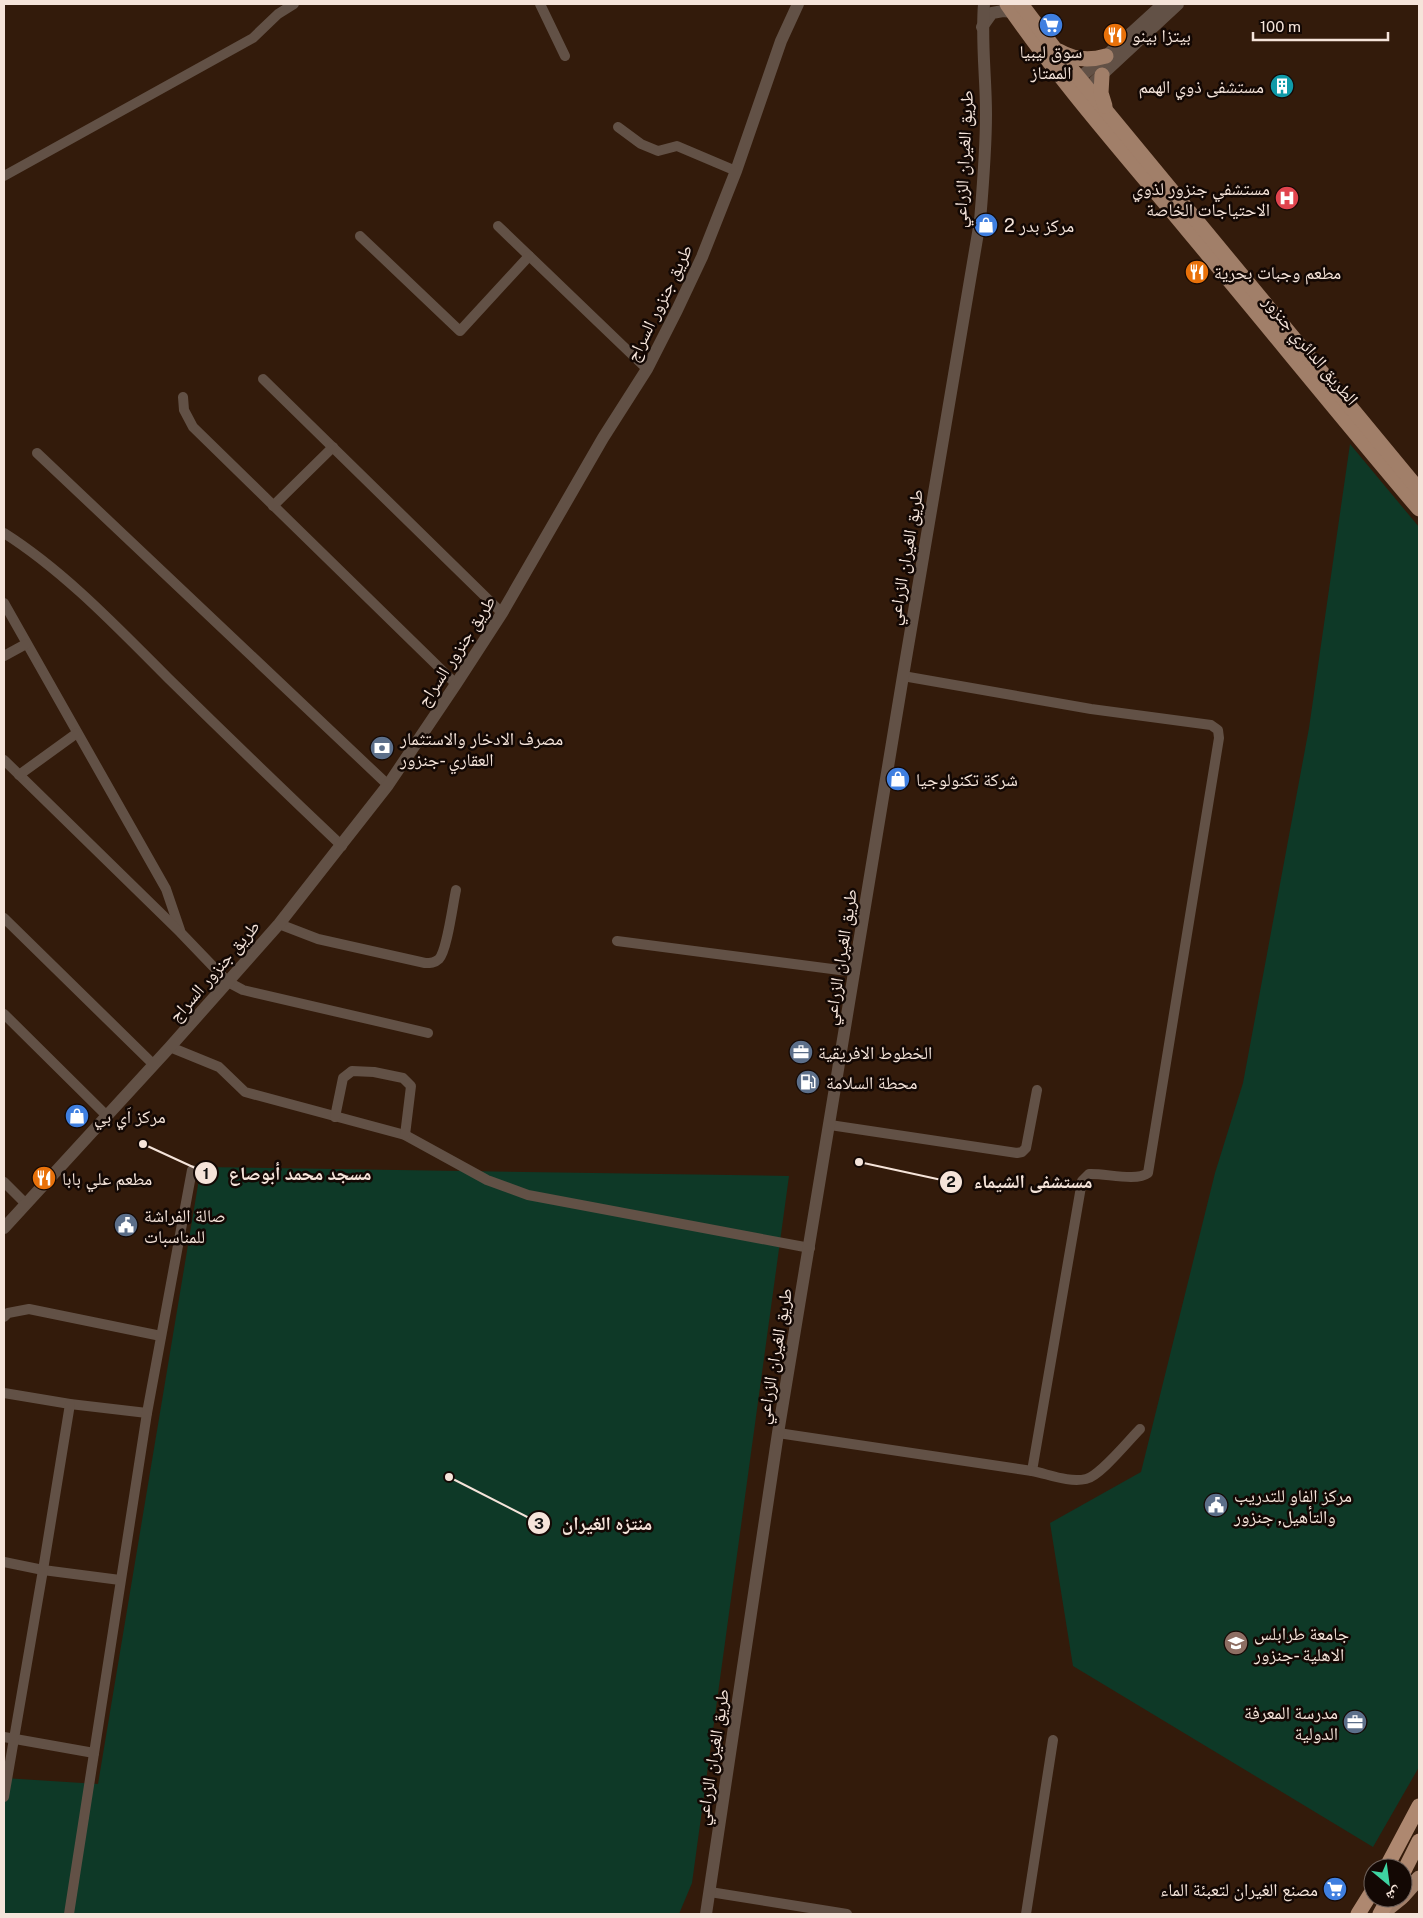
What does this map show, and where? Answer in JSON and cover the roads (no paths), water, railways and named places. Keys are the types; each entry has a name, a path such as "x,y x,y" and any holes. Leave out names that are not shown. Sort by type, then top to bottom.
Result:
{"highway":[{"path":"1391,1858 1419,1806"},
{"path":"1410,1858 1419,1841"}],"main road":[{"name":"الطريق الدائري جنزور","path":"1014,7 1055,49 1079,87 1106,110 1419,490"},
{"name":"الطريق الدائري جنزور","path":"1014,7 1282,346 1419,509"},
{"path":"1055,49 1080,59 1106,56"},
{"path":"1102,75 1101,93 1106,110"}],"street":[{"path":"4,176 253,38 278,14 294,4"},
{"path":"540,4 565,56"},
{"name":"طريق جنزور السراج","path":"4,1228 170,1047 279,924 388,785 456,684 502,613 603,438 647,369 690,284 736,171 781,41 798,4"},
{"name":"طريق الغيران الزراعي","path":"706,1914 778,1433 980,221 986,113 982,27 984,4"},
{"path":"1079,87 1102,75 1178,4"},
{"path":"1079,87 1106,56 1157,6"},
{"path":"982,27 992,13 1014,7"},
{"path":"618,127 641,144 658,151 677,146 736,171"},
{"path":"498,226 647,369"},
{"path":"360,236 460,331 529,256"},
{"path":"263,379 502,613"},
{"path":"183,397 184,410 193,427 456,684"},
{"path":"274,506 333,448"},
{"path":"36,453 388,785"},
{"path":"4,533 38,557 105,616 342,846"},
{"path":"4,603 166,889 180,932"},
{"path":"4,656 26,644"},
{"path":"903,676 1092,709 1211,725 1218,730 1220,738 1148,1172 1143,1177 1089,1174 1082,1181 1032,1470"},
{"path":"19,775 77,733"},
{"path":"4,760 180,932 228,982 243,990 428,1033"},
{"path":"279,924 318,939 425,963 433,963 440,958 444,948 456,890"},
{"path":"4,918 153,1064"},
{"path":"617,941 855,972"},
{"path":"4,1014 107,1116"},
{"path":"170,1047 219,1067 245,1092 405,1135 487,1180 528,1195 810,1248"},
{"path":"335,1117 343,1078 352,1071 374,1072 403,1078 411,1086 405,1135"},
{"path":"830,1125 1017,1153 1022,1152 1026,1148 1037,1090"},
{"path":"69,1914 147,1413 192,1170"},
{"path":"4,1182 26,1204"},
{"path":"4,1317 8,1313 29,1309 161,1336"},
{"path":"4,1393 70,1404 147,1413"},
{"path":"4,1798 9,1738 43,1570 70,1404"},
{"path":"778,1433 1032,1470 1073,1480 1087,1479 1098,1473 1140,1429"},
{"path":"4,1562 43,1570 120,1580"},
{"path":"9,1738 94,1753"},
{"path":"1026,1914 1053,1740"},
{"path":"710,1892 847,1914"}],"place":[{"name":"سوق ليبيا الممتاز","path":"1051,25"},
{"name":"بيتزا بينو","path":"1115,35"},
{"name":"مستشفى ذوي الهمم","path":"1282,86"},
{"name":"مستشفي جنزور لذوي الاحتياجات الخاصة","path":"1287,198"},
{"name":"مركز بدر 2","path":"986,225"},
{"name":"مطعم وجبات بحرية","path":"1197,272"},
{"name":"مصرف الادخار والاستثمار العقاري -جنزور","path":"382,748"},
{"name":"شركة تكنولوجيا","path":"898,779"},
{"name":"الخطوط الافريقية","path":"801,1052"},
{"name":"محطة السلامة","path":"808,1082"},
{"name":"مركز اَي بي","path":"77,1116"},
{"name":"مسجد محمد أبوصاع","path":"143,1144"},
{"name":"مستشفى الشيماء","path":"859,1162"},
{"name":"مطعم علي بابا","path":"44,1178"},
{"name":"صالة الفراشة للمناسبات","path":"126,1225"},
{"name":"منتزه الغيران","path":"449,1477"},
{"name":"مركز الفاو للتدريب والتأهيل, جنزور","path":"1216,1505"},
{"name":"جامعة طرابلس الاهلية -جنزور","path":"1236,1643"},
{"name":"مدرسة المعرفة الدولية","path":"1355,1722"},
{"name":"مصنع الغيران لتعبئة الماء","path":"1335,1889"}]}
